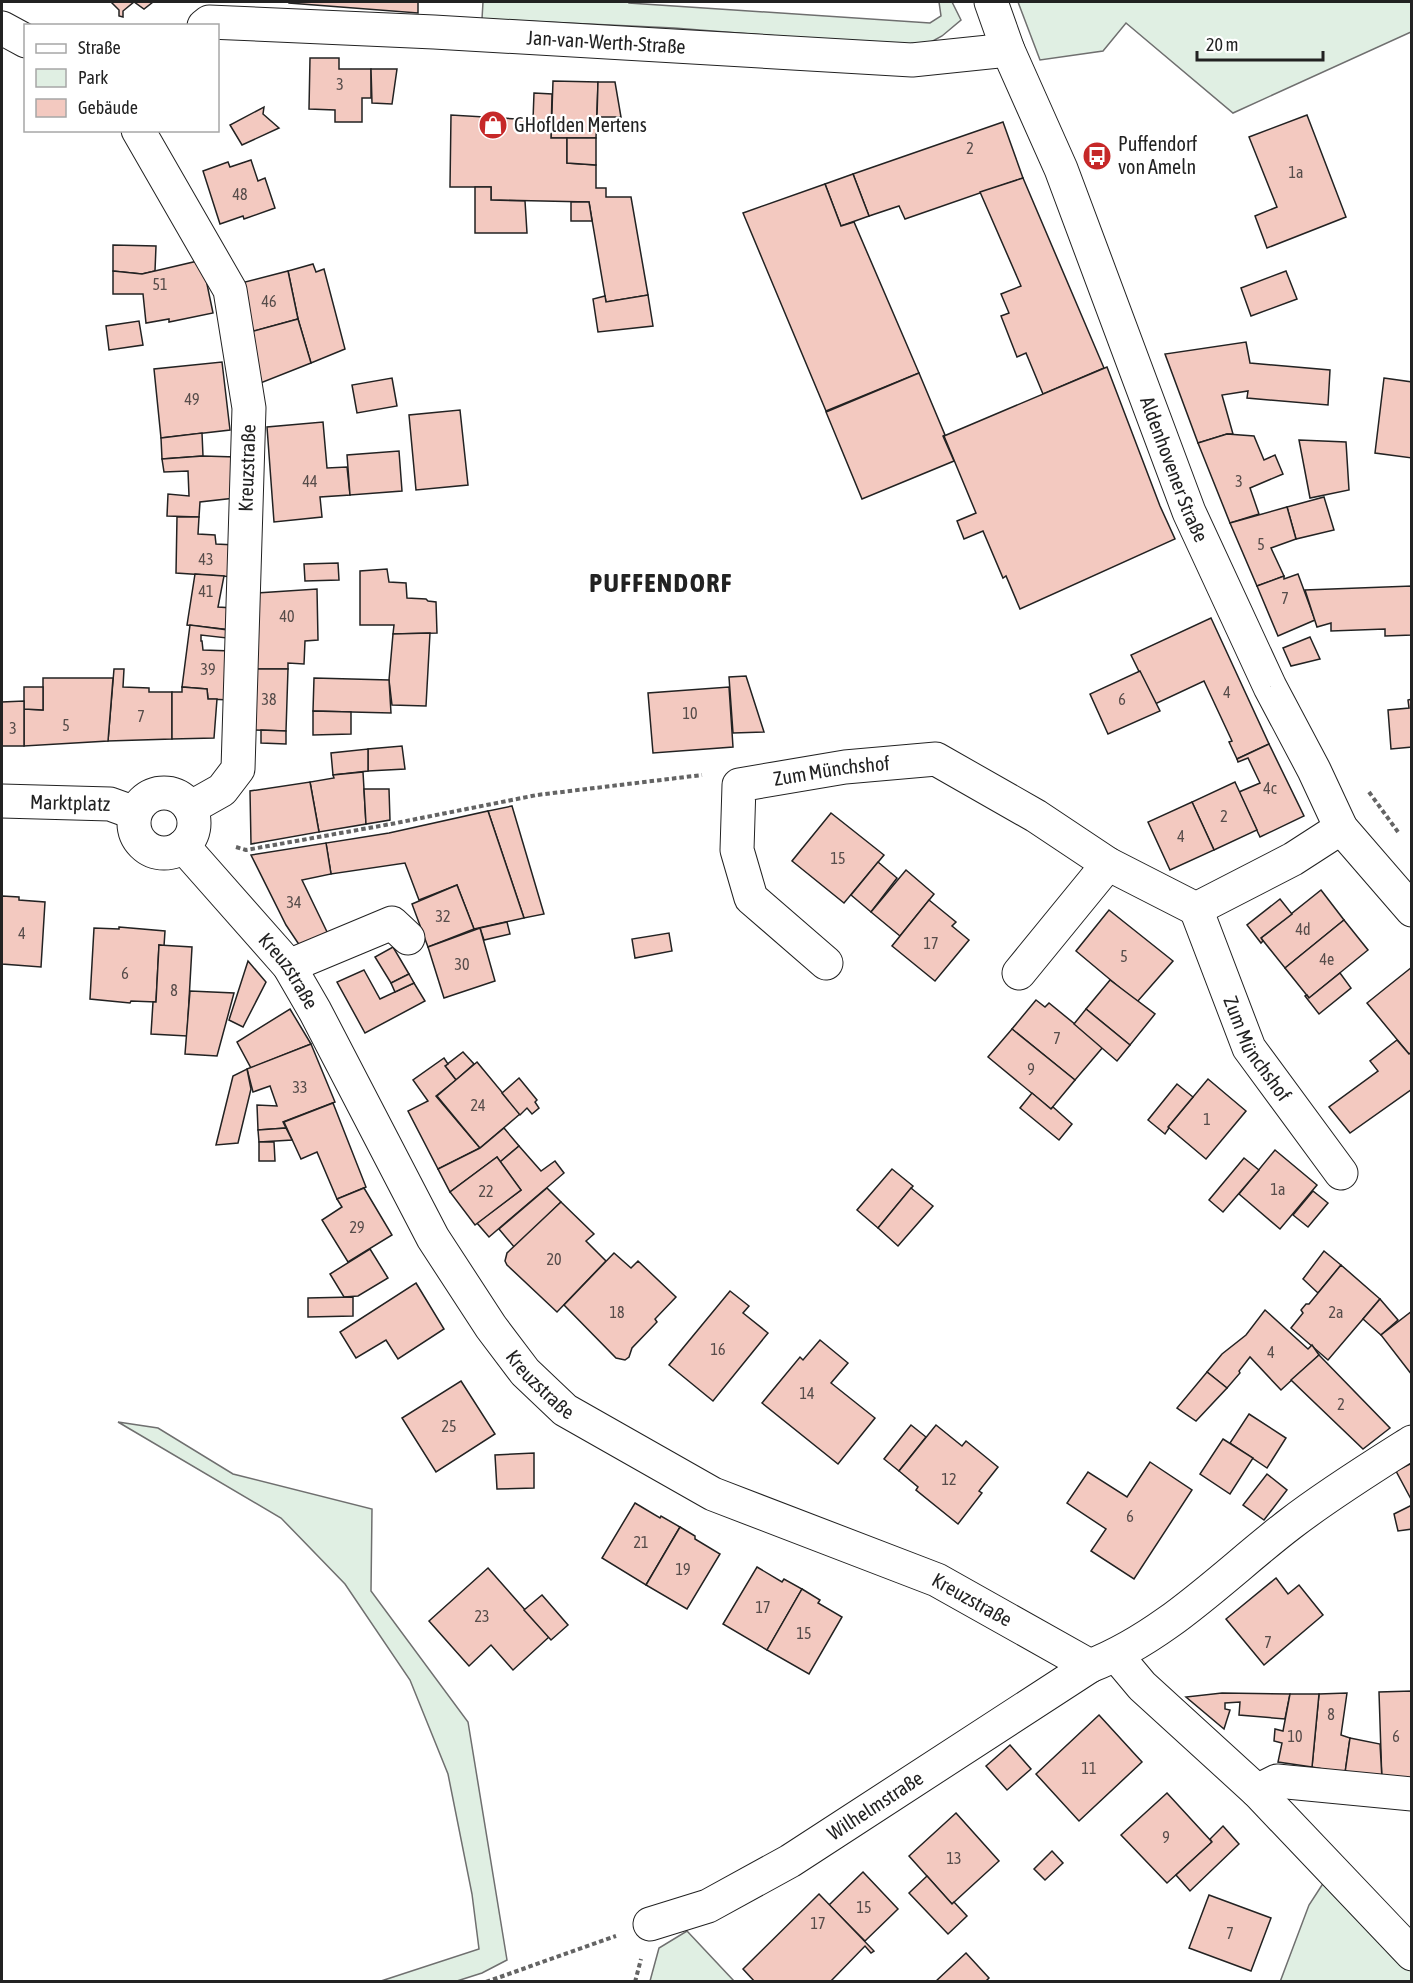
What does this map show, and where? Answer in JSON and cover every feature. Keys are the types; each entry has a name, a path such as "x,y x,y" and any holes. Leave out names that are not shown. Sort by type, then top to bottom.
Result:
{"street":[{"name":"Aldenhovener Straße","path":"991,2 1008,50 1061,169 1189,512 1270,687 1314,770 1341,828 1412,910"},
{"name":"Jan-van-Werth-Straße","path":"206,24 208,22 434,32 912,60 1008,50"},
{"path":"2,28 24,40"},
{"name":"Kreuzstraße","path":"139,132 230,290 249,408 238,769 188,829 288,966 315,1011 433,1238 491,1326 525,1372 565,1410 713,1494 937,1580 1103,1661 1142,1686 1257,1791"},
{"name":"Zum Münchshof","path":"739,785 845,767 936,759 1036,816 1108,864 1196,909 1249,1048 1341,1173"},
{"path":"739,785 737,850 751,898 826,963"},
{"name":"Marktplatz","path":"162,792 175,794 187,802 188,829 179,850 166,854 153,851 141,844 134,832 135,813 139,805 149,796 162,792"},
{"name":"Marktplatz","path":"2,801 110,804 135,813"},
{"path":"1196,909 1293,859 1341,828"},
{"path":"1020,973 1108,864"},
{"path":"288,966 392,923 408,938"},
{"path":"1103,1661 1175,1617 1292,1523 1412,1442"},
{"name":"Wilhelmstraße","path":"650,1924 708,1906 790,1861 1103,1661"},
{"path":"1412,1794 1277,1781 1257,1791 1412,1954"}],"path":[{"path":"188,829 246,850 537,795 709,774 739,785"},
{"path":"486,1982 650,1924"}],"green space":[{"path":"483,2 629,2 930,23 941,16 939,2 952,2 961,20 931,42 893,45 674,28 482,19"},
{"path":"1018,2 1411,2 1411,32 1233,113 1126,23 1103,51 1040,60"},
{"path":"118,1422 158,1428 233,1474 372,1509 371,1591 468,1722 507,1960 482,1973 457,1981 381,1981 479,1949 472,1894 448,1774 410,1680 345,1584 281,1518"},
{"path":"1324,1882 1366,1920 1411,1971 1411,1981 1280,1982 1309,1905"},
{"path":"687,1931 734,1981 650,1981 659,1948"}],"building":[{"path":"111,2 134,2 123,11 123,17 119,16 119,10"},
{"path":"134,2 153,2 144,9"},
{"path":"418,2 418,13 289,3"},
{"path":"310,58 339,58 339,69 371,69 371,98 362,98 362,122 335,122 335,110 309,109"},
{"path":"371,69 397,69 392,104 372,103"},
{"path":"553,81 598,82 596,138 551,138"},
{"path":"598,82 615,82 621,117 597,117"},
{"path":"534,93 552,94 551,138 567,138 567,163 596,165 596,188 606,188 606,197 631,197 648,295 606,302 589,202 491,200 491,187 450,187 451,115 533,120"},
{"path":"264,107 263,114 279,128 242,145 230,125"},
{"path":"1307,115 1346,217 1267,248 1255,216 1277,207 1249,137"},
{"path":"1003,122 1023,178 905,219 899,206 869,216 853,174"},
{"path":"567,138 596,138 596,165 567,163"},
{"path":"251,160 258,181 265,178 275,208 244,219 243,216 220,224 203,171 228,162 230,167"},
{"path":"853,174 869,216 841,226 825,184"},
{"path":"1023,178 1104,368 1043,394 1026,353 1017,357 1001,316 1009,313 1001,294 1021,286 980,192"},
{"path":"825,184 841,226 854,222 919,373 826,411 743,213"},
{"path":"475,187 491,187 491,200 525,201 527,233 475,233"},
{"path":"571,202 589,202 592,221 571,221"},
{"path":"113,245 156,246 155,271 142,274 113,271"},
{"path":"202,260 213,313 169,322 169,319 146,323 143,294 113,294 113,271 142,274"},
{"path":"313,264 316,272 324,269 345,349 311,363 298,319 288,271"},
{"path":"288,271 298,319 250,332 241,283"},
{"path":"1286,271 1297,299 1251,316 1241,288"},
{"path":"648,295 653,326 598,332 593,299 605,296 606,302"},
{"path":"298,319 311,363 258,384 250,332"},
{"path":"139,321 143,345 109,350 106,326"},
{"path":"1246,342 1250,363 1330,370 1328,405 1247,398 1248,391 1222,395 1233,434 1198,443 1165,354"},
{"path":"222,362 230,430 161,438 154,369"},
{"path":"1107,367 1160,506 1175,539 1020,609 1006,576 1003,578 983,531 964,539 957,521 976,513 944,436"},
{"path":"919,373 954,461 862,499 826,412"},
{"path":"392,378 397,406 357,413 352,385"},
{"path":"1384,378 1412,382 1412,458 1375,453"},
{"path":"460,410 468,485 416,490 409,415"},
{"path":"323,422 327,468 347,467 350,495 320,497 322,517 274,522 267,427"},
{"path":"202,433 203,456 162,459 161,438"},
{"path":"1227,434 1254,436 1264,460 1275,455 1283,474 1250,488 1259,514 1230,523 1198,443"},
{"path":"1299,440 1346,442 1349,490 1310,498"},
{"path":"399,451 402,491 350,495 347,455"},
{"path":"203,456 236,457 235,498 200,502 199,517 167,516 168,494 189,496 188,471 164,472 162,459"},
{"path":"1324,497 1334,530 1296,539 1287,507"},
{"path":"1287,507 1296,539 1271,548 1284,576 1257,586 1230,523"},
{"path":"177,517 199,517 198,534 215,535 216,544 235,545 235,577 176,573"},
{"path":"338,563 339,580 305,581 304,564"},
{"path":"387,569 389,582 406,583 407,598 436,602 437,633 393,634 394,625 360,625 360,571"},
{"path":"195,574 224,576 218,607 233,608 232,630 187,625"},
{"path":"1298,574 1315,620 1278,636 1257,586 1284,576 1284,579"},
{"path":"1412,586 1412,635 1385,636 1385,629 1331,631 1331,623 1317,627 1305,590"},
{"path":"317,589 318,640 305,641 304,664 288,663 288,669 253,669 257,593"},
{"path":"1211,618 1269,744 1237,759 1229,742 1232,741 1204,681 1155,704 1131,655"},
{"path":"190,625 228,630 227,638 201,635 201,641 203,650 232,651 230,700 208,699 207,689 182,687"},
{"path":"430,633 426,706 392,705 389,680 393,634"},
{"path":"1310,637 1320,659 1291,666 1283,648"},
{"path":"114,669 124,669 123,687 149,688 149,692 172,692 172,739 108,741"},
{"path":"253,669 288,669 286,731 250,730"},
{"path":"1140,671 1160,711 1108,734 1090,694"},
{"path":"746,676 764,732 733,733 729,677"},
{"path":"43,678 113,678 108,741 24,746 24,709 43,710"},
{"path":"314,678 389,680 391,713 313,711"},
{"path":"24,687 43,687 43,710 24,709"},
{"path":"182,687 207,689 208,699 217,699 214,738 172,739 172,692 182,692"},
{"path":"729,687 733,747 653,753 648,693"},
{"path":"1412,699 1412,747 1391,749 1388,710 1409,708 1408,700"},
{"path":"24,701 24,746 2,746 2,702"},
{"path":"313,711 351,712 351,734 313,735"},
{"path":"261,730 286,731 286,744 261,743"},
{"path":"1269,744 1304,816 1260,837 1239,792 1260,783 1248,758 1238,762 1237,759"},
{"path":"402,746 405,769 368,771 368,749"},
{"path":"368,749 368,771 333,775 331,753"},
{"path":"363,772 366,824 319,832 310,782 334,778 333,775"},
{"path":"310,782 319,832 251,844 250,791"},
{"path":"1235,782 1257,830 1214,850 1192,802"},
{"path":"364,789 389,789 390,820 366,824"},
{"path":"1192,802 1214,850 1170,870 1148,822"},
{"path":"512,806 544,914 524,918 488,811"},
{"path":"488,811 524,918 474,929 457,885 419,900 405,863 331,874 326,843 389,833"},
{"path":"831,813 884,855 844,903 792,861"},
{"path":"326,843 331,874 302,880 330,938 302,949 286,925 251,855"},
{"path":"878,862 897,878 871,912 851,895"},
{"path":"906,870 934,894 900,936 871,912"},
{"path":"457,885 474,929 428,947 412,904"},
{"path":"1321,890 1344,920 1285,968 1261,938"},
{"path":"2,896 45,902 41,967 2,964"},
{"path":"1280,899 1292,914 1261,938 1263,941 1261,943 1247,925"},
{"path":"929,900 956,922 952,926 969,940 935,981 892,946"},
{"path":"1109,910 1173,961 1137,1002 1076,951"},
{"path":"1344,920 1368,950 1309,998 1285,968"},
{"path":"507,922 510,934 484,940 480,928"},
{"path":"119,927 165,931 164,946 159,945 156,1002 131,1001 130,1003 90,999 94,928 119,929"},
{"path":"480,928 495,981 444,998 428,947"},
{"path":"669,933 672,951 635,958 632,939"},
{"path":"159,945 192,947 187,1036 151,1034 153,1002 156,1002"},
{"path":"393,947 409,974 391,983 375,957"},
{"path":"248,961 266,982 243,1027 229,1020"},
{"path":"1412,967 1412,1052 1409,1054 1367,1003"},
{"path":"364,970 380,999 414,983 425,1001 365,1033 337,982"},
{"path":"1340,973 1351,988 1319,1014 1305,996 1309,998"},
{"path":"409,974 414,983 395,992 391,983"},
{"path":"1110,980 1155,1014 1130,1045 1086,1009"},
{"path":"190,991 234,993 217,1056 185,1054"},
{"path":"1036,1000 1045,1007 1049,1003 1103,1047 1075,1080 1012,1029"},
{"path":"290,1009 311,1044 251,1068 237,1042"},
{"path":"1086,1009 1130,1045 1117,1061 1074,1024"},
{"path":"1012,1029 1075,1080 1051,1109 988,1057"},
{"path":"1397,1040 1409,1054 1412,1052 1412,1089 1350,1133 1329,1107 1378,1071 1370,1061"},
{"path":"311,1044 335,1102 283,1122 286,1128 258,1130 257,1105 277,1106 270,1086 253,1092 247,1069"},
{"path":"463,1052 474,1064 456,1080 445,1066"},
{"path":"444,1058 448,1064 445,1066 456,1080 436,1096 480,1148 438,1169 408,1111 428,1101 413,1080"},
{"path":"477,1062 520,1114 480,1148 437,1096"},
{"path":"247,1069 251,1089 238,1143 216,1145 233,1076"},
{"path":"519,1078 537,1100 535,1102 539,1108 532,1114 527,1108 520,1115 502,1093"},
{"path":"1208,1079 1246,1111 1206,1159 1168,1127"},
{"path":"1177,1084 1193,1097 1168,1127 1165,1134 1148,1120"},
{"path":"1032,1093 1072,1124 1059,1140 1020,1108"},
{"path":"333,1103 366,1187 337,1199 317,1152 301,1159 284,1122"},
{"path":"286,1128 292,1140 259,1142 258,1130"},
{"path":"504,1128 519,1146 500,1162 497,1157 450,1192 438,1169 480,1148"},
{"path":"259,1142 274,1142 275,1161 259,1161"},
{"path":"519,1146 541,1171 555,1161 564,1173 489,1237 477,1223 521,1190 500,1162"},
{"path":"1275,1150 1317,1185 1280,1229 1239,1194"},
{"path":"497,1157 521,1190 475,1225 450,1192"},
{"path":"1244,1158 1259,1170 1223,1212 1209,1200"},
{"path":"892,1169 913,1186 878,1228 857,1210"},
{"path":"364,1188 392,1235 348,1262 322,1220 342,1207 337,1199"},
{"path":"547,1188 561,1202 515,1248 499,1229"},
{"path":"911,1188 933,1206 898,1246 878,1228"},
{"path":"1313,1191 1328,1203 1308,1227 1293,1215"},
{"path":"561,1202 594,1234 586,1241 606,1261 557,1312 505,1261 507,1253"},
{"path":"370,1249 388,1278 358,1296 344,1297 330,1274"},
{"path":"1324,1251 1341,1265 1318,1293 1303,1279"},
{"path":"614,1253 631,1268 638,1261 676,1297 655,1319 657,1322 632,1348 629,1357 625,1360 616,1358 564,1305"},
{"path":"1341,1265 1380,1299 1328,1360 1291,1328 1303,1313 1301,1310 1309,1304"},
{"path":"416,1283 444,1329 398,1359 386,1340 356,1358 340,1332"},
{"path":"730,1291 749,1306 743,1313 768,1333 713,1401 669,1365"},
{"path":"353,1297 353,1316 308,1317 308,1298"},
{"path":"1380,1299 1398,1320 1381,1335 1363,1319"},
{"path":"1265,1310 1308,1349 1312,1345 1319,1355 1281,1390 1250,1357 1227,1388 1207,1372 1222,1354 1246,1335"},
{"path":"1412,1311 1412,1375 1381,1335"},
{"path":"820,1340 848,1363 831,1383 875,1418 838,1464 762,1403 800,1357 803,1360"},
{"path":"1319,1355 1390,1428 1363,1449 1291,1380"},
{"path":"1207,1372 1227,1388 1196,1421 1177,1408"},
{"path":"461,1381 495,1434 436,1472 402,1418"},
{"path":"1249,1414 1286,1438 1267,1468 1230,1443"},
{"path":"911,1425 926,1437 899,1471 884,1459"},
{"path":"936,1425 962,1446 966,1441 998,1467 979,1491 982,1493 958,1524 916,1490 918,1487 899,1471"},
{"path":"1223,1439 1253,1458 1230,1494 1200,1474"},
{"path":"534,1453 534,1488 497,1489 495,1455"},
{"path":"1150,1462 1192,1490 1134,1579 1091,1551 1106,1529 1067,1503 1088,1472 1127,1497"},
{"path":"1412,1463 1412,1501 1396,1471"},
{"path":"1267,1474 1287,1490 1264,1520 1243,1505"},
{"path":"635,1503 680,1527 646,1585 602,1558"},
{"path":"1412,1505 1412,1529 1398,1531 1394,1514"},
{"path":"680,1527 720,1554 687,1609 646,1585"},
{"path":"757,1567 782,1582 784,1579 802,1589 767,1650 723,1624"},
{"path":"488,1568 549,1637 513,1670 491,1645 469,1666 429,1621"},
{"path":"1276,1578 1288,1594 1299,1585 1323,1615 1264,1665 1226,1619"},
{"path":"802,1589 820,1600 818,1603 842,1617 809,1674 767,1650"},
{"path":"542,1595 568,1625 551,1640 524,1610"},
{"path":"1412,1691 1412,1785 1382,1783 1379,1692"},
{"path":"1222,1693 1290,1694 1285,1719 1239,1715 1240,1702 1225,1703 1225,1709 1230,1710 1224,1729 1186,1697"},
{"path":"1347,1693 1341,1735 1350,1738 1345,1773 1312,1767 1319,1694"},
{"path":"1290,1694 1319,1694 1312,1767 1278,1762 1282,1743 1274,1741 1275,1729 1283,1731"},
{"path":"1099,1715 1142,1762 1079,1821 1036,1774"},
{"path":"1350,1738 1380,1744 1382,1779 1345,1773"},
{"path":"1010,1745 1031,1769 1007,1790 986,1766"},
{"path":"1167,1793 1212,1842 1167,1883 1121,1835"},
{"path":"956,1813 999,1861 952,1904 909,1856"},
{"path":"1223,1826 1239,1844 1190,1891 1176,1875 1212,1842 1210,1839"},
{"path":"1052,1851 1063,1863 1045,1880 1034,1869"},
{"path":"863,1872 898,1909 865,1941 829,1905"},
{"path":"927,1876 952,1904 954,1902 967,1916 948,1934 909,1893"},
{"path":"819,1894 874,1951 871,1953 865,1946 830,1982 755,1982 743,1969"},
{"path":"1209,1895 1271,1918 1251,1971 1189,1948"},
{"path":"966,1953 989,1978 985,1982 935,1982"}],"place":[{"name":"GHoflden Mertens","path":"493,125"},
{"name":"Puffendorf von Ameln","path":"1097,156"}],"district":[{"name":"PUFFENDORF","path":"661,583"}]}
